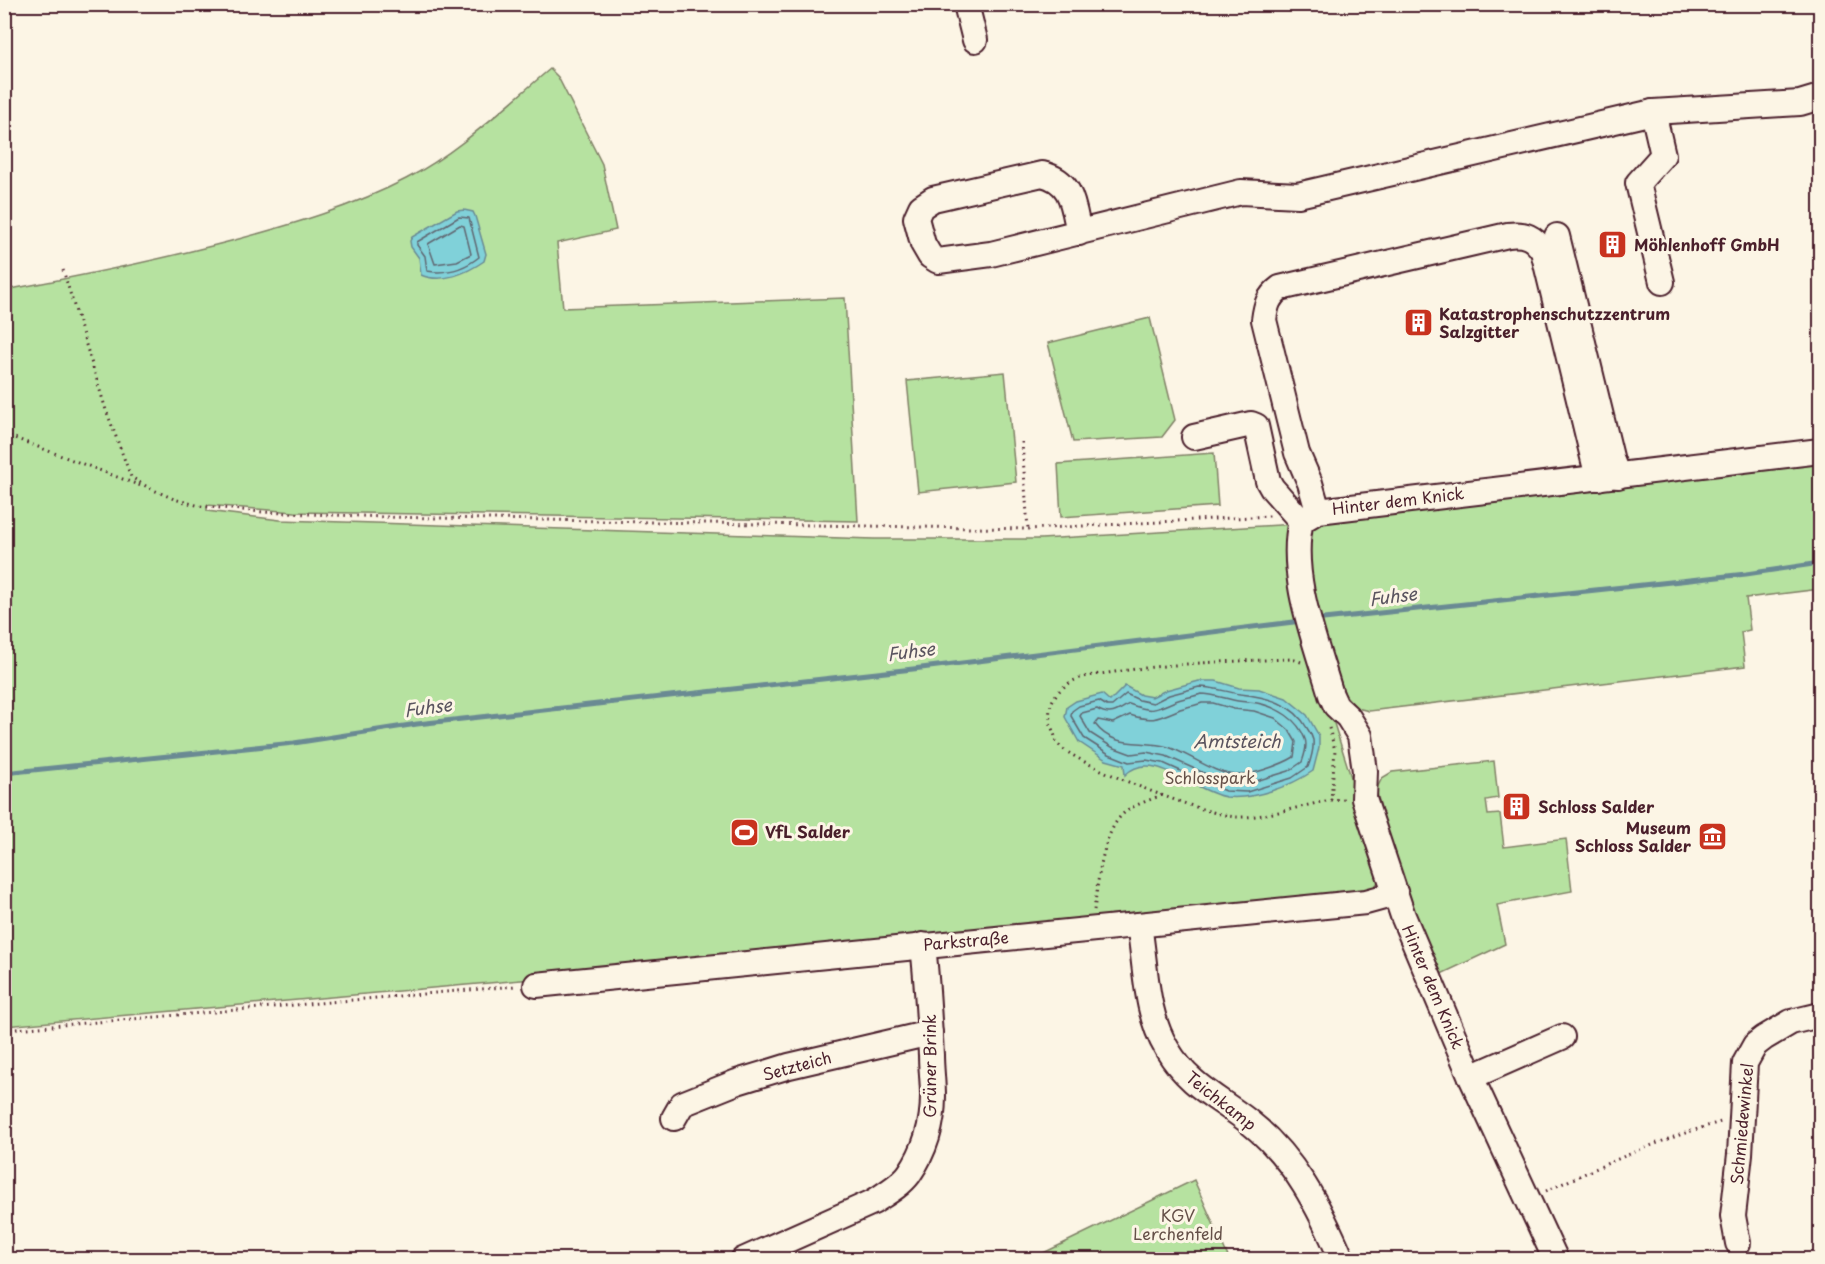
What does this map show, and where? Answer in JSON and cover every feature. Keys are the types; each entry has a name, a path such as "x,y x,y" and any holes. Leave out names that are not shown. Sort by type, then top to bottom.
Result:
{"street":[{"path":"966,4 975,40"},
{"path":"1079,233 1070,196 1064,184 1054,176 1042,174 933,199 921,207 916,218 923,244 930,256 938,261 991,254 1079,233 1241,192 1298,195 1653,112 1800,103 1821,98"},
{"path":"1653,112 1663,155 1638,183 1662,282"},
{"path":"1310,516 1310,483 1297,453 1264,320 1266,305 1271,295 1280,288 1508,235 1530,236 1543,251 1608,477"},
{"path":"1557,236 1612,461 1608,477"},
{"path":"1194,437 1251,424 1256,426 1268,481 1272,488 1310,516"},
{"name":"Hinter dem Knick","path":"1556,1260 1438,1003 1395,894 1364,799 1365,771 1360,736 1348,717 1336,706 1331,695 1306,611 1297,539 1310,516 1821,451"},
{"name":"Parkstraße","path":"536,985 1366,902 1395,894"},
{"name":"Teichkamp","path":"1139,925 1152,1009 1166,1048 1189,1079 1248,1121 1295,1170 1317,1205 1342,1260"},
{"name":"Grüner Brink","path":"743,1260 873,1202 892,1190 908,1175 927,1138 932,1118 929,998 923,945"},
{"name":"Schmiedewinkel","path":"1738,1243 1733,1215 1740,1154 1745,1063 1755,1045 1791,1022 1821,1015"},
{"name":"Setzteich","path":"674,1118 682,1104 737,1082 789,1066 930,1034"},
{"path":"1471,1077 1562,1037"}],"path":[{"path":"63,270 124,461 131,477 149,488"},
{"path":"4,434 174,499 200,506 262,512 396,518 1028,530 1272,516 1310,516"},
{"path":"1022,442 1028,530"},
{"path":"1303,663 1292,659 1155,666 1073,681 1059,691 1050,705 1050,723 1058,744 1070,754 1188,806 1238,818 1331,800 1364,799"},
{"path":"1326,719 1335,750 1331,800"},
{"path":"1092,930 1099,874 1113,828 1124,812 1162,795"},
{"path":"4,1030 536,985"},
{"path":"1542,1192 1618,1158 1695,1129 1741,1116"}],"green space":[{"name":"Schlosspark","path":"550,69 558,77 602,164 616,230 557,243 563,308 845,298 858,521 295,512 207,505 207,511 280,520 874,539 1041,539 1296,524 1300,616 1381,872 1372,891 533,979 5,1026 5,290 120,267 257,234 365,198 406,179 445,155 481,128"},
{"path":"1150,318 1175,420 1162,437 1073,442 1048,343"},
{"path":"1005,372 1016,482 918,492 907,381"},
{"path":"1214,453 1218,506 1061,517 1058,464"},
{"path":"1820,461 1820,589 1746,598 1750,630 1741,632 1745,666 1369,711 1357,708 1345,695 1327,640 1319,635 1304,559 1313,521"},
{"path":"1494,761 1498,798 1486,800 1488,815 1500,814 1504,847 1566,839 1572,891 1497,905 1505,944 1439,975 1404,884 1376,790 1382,778 1392,772"},
{"name":"KGV Lerchenfeld","path":"1194,1180 1229,1259 1031,1259"}],"water":[{"path":"457,211 473,212 475,216 486,254 484,261 470,270 446,278 421,275 419,258 411,247 412,237"},
{"name":"Amtsteich","path":"1199,681 1216,681 1239,688 1259,689 1286,698 1307,715 1319,736 1319,748 1313,771 1272,791 1248,796 1226,797 1214,794 1175,774 1148,766 1136,768 1125,775 1124,765 1106,760 1079,742 1065,717 1067,707 1076,701 1102,694 1110,701 1125,686 1141,695 1152,697 1166,690"}],"waterway":[{"name":"Fuhse","path":"1314,620 1746,574 1820,563"},
{"name":"Fuhse","path":"4,773 294,743 417,724 913,669 1302,621"}],"place":[{"name":"Möhlenhoff GmbH","path":"1613,245"},
{"name":"Katastrophenschutzzentrum Salzgitter","path":"1418,323"},
{"name":"Schloss Salder","path":"1517,807"},
{"name":"VfL Salder","path":"744,832"},
{"name":"Museum Schloss Salder","path":"1712,837"}]}
